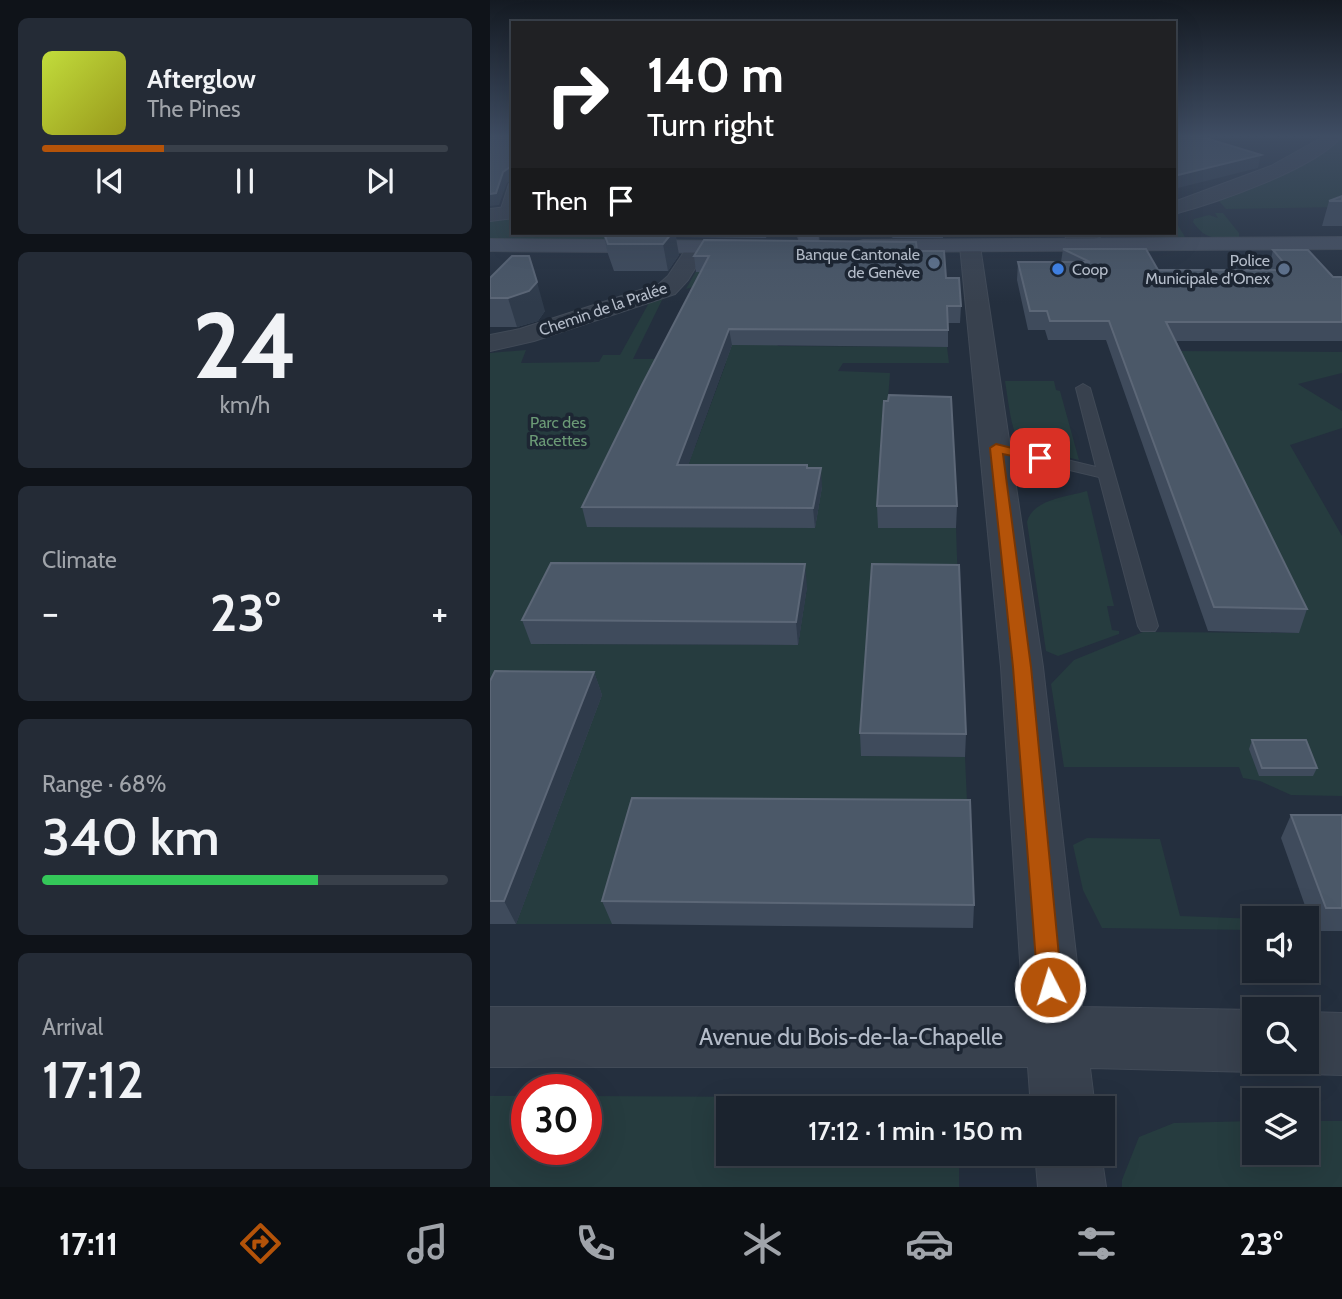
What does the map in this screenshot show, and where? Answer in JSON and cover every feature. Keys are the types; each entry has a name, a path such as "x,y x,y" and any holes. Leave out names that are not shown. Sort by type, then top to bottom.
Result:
{"street":[{"path":"1176,207 1216,192"},
{"path":"1072,245 1075,238 1086,235"},
{"path":"490,245 778,246 808,240 837,247 1342,243"},
{"path":"970,246 1022,667 1062,1096"},
{"name":"Chemin de la Pralée","path":"490,343 525,336 667,289 677,280 697,247"},
{"name":"Avenue du Bois-de-la-Chapelle","path":"490,1037 1055,1037 1242,1041"},
{"path":"1319,1043 1342,1044"},
{"path":"1070,1166 1072,1187"}],"lane":[{"path":"501,213 510,192"},
{"path":"1083,388 1148,626"},
{"path":"996,448 1106,474"}],"green space":[{"path":"1222,192 1342,192 1342,207 1226,209 1218,200 1176,215 1176,211"},
{"path":"1215,213 1223,213 1239,233 1239,238 1207,235 1193,222 1194,219 1209,215 1218,218"},
{"path":"511,214 511,235 664,235 660,240 490,239 490,217"},
{"path":"1176,222 1185,237 1182,238 1093,236 1176,235"},
{"name":"Parc des Racettes","path":"704,257 778,346 947,347 949,363 843,363 838,371 890,373 888,399 895,399 878,527 956,528 958,587 861,756 965,757 968,824 612,924 516,924 601,696 490,725 490,353 526,350 521,363 599,362 603,355 620,355 650,301 663,298 633,359 655,359 664,354 705,283 686,289","holes":["666,363 726,363 695,447 691,448","807,587 798,645 531,644"]},
{"path":"1167,351 1342,352 1342,373 1298,384 1342,411 1342,428 1290,445 1342,536 1342,796 1291,795 1260,781 1243,778 1239,767 1064,767 1051,684 1074,660 1143,632 1298,633"},
{"path":"1005,381 1054,381 1056,390 1060,391 1079,460 1028,446 1020,440 1015,432"},
{"path":"1087,491 1114,606 1107,606 1112,630 1119,631 1119,634 1058,656 1046,651 1027,522 1030,514 1043,504"},
{"path":"1087,838 1160,839 1180,916 1242,918 1242,930 1102,928 1083,890 1073,845"},
{"path":"490,1096 511,1096 511,1165 602,1165 602,1096 716,1097 716,1166 959,1166 959,1187 490,1187"},
{"path":"1242,1121 1242,1165 1319,1165 1319,1121 1342,1121 1342,1187 1122,1187 1122,1180 1139,1137 1174,1123"}],"building":[{"path":"1342,196 1342,201 1329,201"},
{"path":"605,235 670,235 663,244 608,244"},
{"path":"704,240 916,242 917,251 944,251 946,278 959,278 961,306 947,306 948,330 729,329 677,465 807,465 807,468 821,468 813,508 582,507 709,256 694,256"},
{"path":"1063,249 1146,249 1158,270 1290,270 1273,250 1308,250 1333,277 1342,277 1342,322 1166,322 1307,609 1214,607 1109,321 1050,321 1047,311 1030,311 1018,262 1090,262"},
{"path":"512,256 529,256 537,282 529,291 508,298 490,298 490,278"},
{"path":"889,395 951,397 957,506 877,506 884,401 888,401"},
{"path":"551,563 805,564 796,622 522,620"},
{"path":"872,564 959,565 966,734 860,733"},
{"path":"495,671 594,672 504,901 490,901 490,681"},
{"path":"1252,740 1306,740 1317,768 1262,768"},
{"path":"632,798 970,800 974,905 602,901"},
{"path":"1291,815 1342,815 1342,908 1326,908"}],"place":[{"name":"Banque Cantonale de Genève","path":"934,263"},
{"name":"Coop","path":"1058,269"},
{"name":"Police Municipale d'Onex","path":"1284,269"}],"route":[{"path":"1040,458 996,448 1022,667 1050,987"}]}
